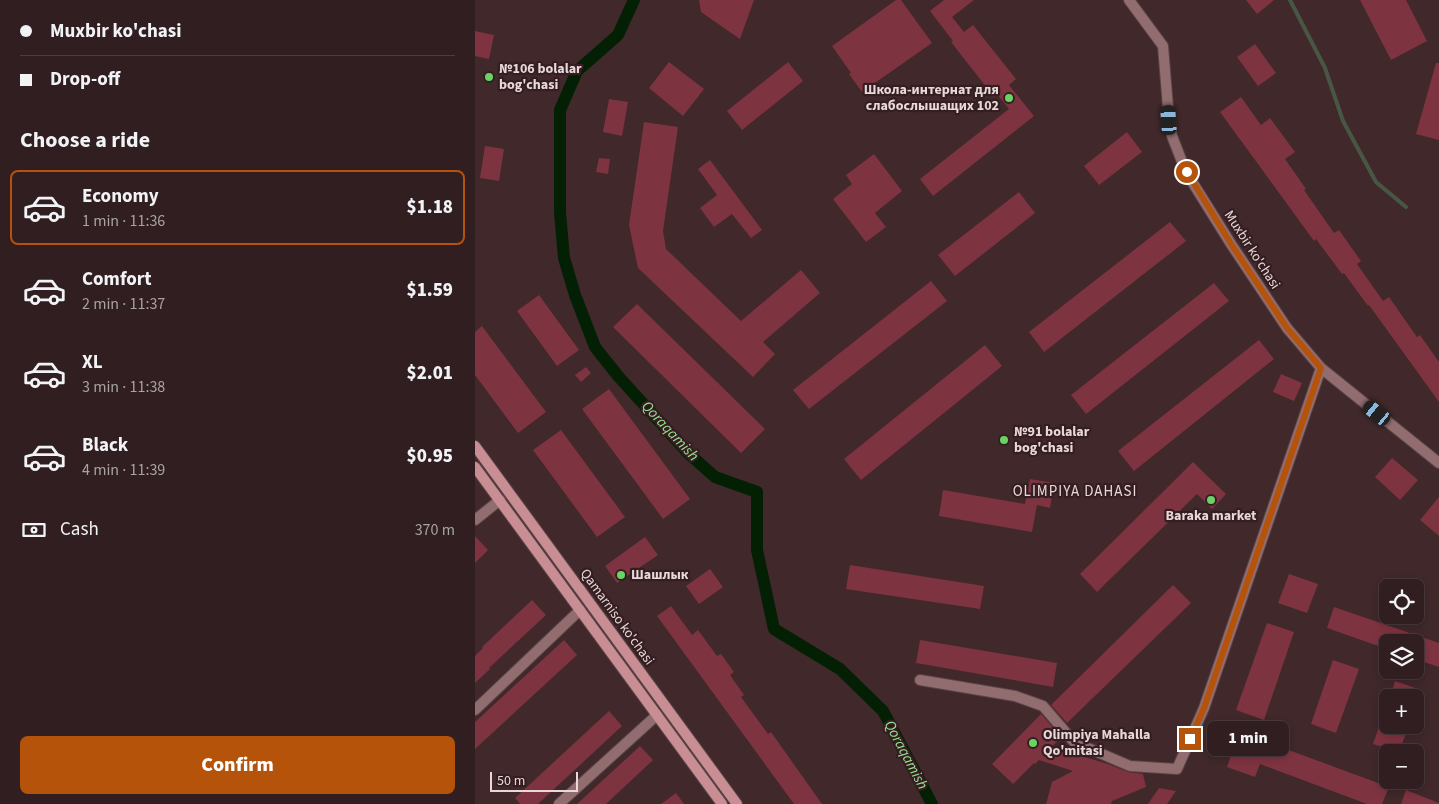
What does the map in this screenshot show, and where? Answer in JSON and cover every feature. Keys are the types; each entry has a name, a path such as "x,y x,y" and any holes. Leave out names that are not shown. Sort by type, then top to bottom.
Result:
{"main road":[{"name":"Qamarniso ko'chasi","path":"475,446 737,804"},
{"name":"Qamarniso ko'chasi","path":"475,467 722,804"}],"street":[{"name":"Muxbir ko'chasi","path":"1129,0 1163,46 1172,136 1187,172 1231,244 1287,328 1321,368 1439,463"},
{"path":"920,680 1015,696 1043,706 1074,742 1130,766 1177,769 1204,708 1321,368"},
{"path":"475,520 499,500"},
{"path":"475,710 580,610"},
{"path":"559,804 657,715"}],"building":[{"path":"699,0 754,0 740,39 701,12"},
{"path":"896,0 901,0 932,43 862,92 832,46"},
{"name":"Школа-интернат для слабослышащих 102","path":"944,0 974,0 952,17 964,32 973,25 1016,79 1009,85 1034,116 933,196 920,179 1009,109 997,94 994,97 951,42 953,41 930,11"},
{"path":"1246,0 1274,0 1257,14"},
{"path":"1360,0 1406,0 1427,41 1391,60"},
{"path":"475,31 494,35 489,59 475,56"},
{"path":"1255,44 1276,73 1258,86 1237,57"},
{"path":"669,62 704,89 683,116 649,88"},
{"path":"788,62 803,81 742,130 727,111"},
{"path":"1436,63 1439,63 1439,140 1416,134"},
{"path":"1241,97 1261,125 1270,118 1295,152 1285,159 1306,189 1304,190 1334,233 1339,230 1361,261 1357,264 1383,301 1389,297 1417,337 1420,335 1439,362 1439,402 1369,305 1344,273 1342,274 1316,239 1314,241 1220,112"},
{"path":"609,99 628,102 622,136 603,132"},
{"path":"644,122 678,127 663,231 666,249 741,321 801,270 820,293 763,342 775,354 753,377 638,268 629,225"},
{"path":"1127,132 1142,152 1099,185 1084,166"},
{"path":"485,146 504,149 499,181 480,178"},
{"path":"874,154 902,191 875,213 886,227 866,242 833,199 852,184 846,175"},
{"path":"599,158 610,159 608,174 596,172"},
{"path":"710,160 762,230 751,238 732,214 714,227 700,208 717,195 698,169"},
{"path":"1019,192 1035,213 955,276 938,255"},
{"path":"1170,222 1186,241 1044,352 1029,332"},
{"path":"931,281 947,301 809,409 793,390"},
{"path":"1214,283 1229,301 1086,414 1071,395"},
{"path":"539,295 579,350 557,366 517,311"},
{"path":"637,304 765,429 741,453 613,327"},
{"path":"482,326 546,412 518,433 475,375 475,332"},
{"path":"1259,340 1274,359 1134,471 1118,451"},
{"path":"985,345 1002,366 861,480 844,459"},
{"path":"586,367 591,373 581,382 575,375"},
{"path":"1281,374 1302,383 1294,401 1273,392"},
{"path":"609,389 690,499 663,519 582,409"},
{"path":"561,430 625,517 597,537 533,450"},
{"path":"1392,458 1418,480 1400,500 1375,477"},
{"path":"1193,462 1226,494 1212,509 1197,494 1097,592 1080,574"},
{"path":"1030,479 1054,483 1050,508 1037,505 1032,532 939,516 943,490 1025,504"},
{"path":"1439,497 1439,536 1420,520"},
{"path":"475,536 488,550 475,563"},
{"path":"645,537 658,555 617,583 605,566"},
{"path":"850,565 984,586 980,609 846,589"},
{"path":"710,569 723,587 699,604 686,586"},
{"path":"1289,574 1318,584 1307,613 1278,603"},
{"path":"1173,585 1191,603 1067,723 1051,705"},
{"path":"532,600 546,615 475,683 475,656 482,647"},
{"path":"671,606 692,635 698,630 717,656 721,654 734,672 730,675 744,695 741,697 768,734 771,732 822,804 794,804 657,616"},
{"path":"1334,607 1413,634 1379,634 1379,646 1327,628"},
{"path":"1267,623 1294,632 1264,720 1236,710"},
{"path":"1424,638 1439,643 1439,667 1424,662"},
{"path":"564,640 577,655 475,749 475,722"},
{"path":"920,640 1057,663 1053,687 916,663"},
{"path":"1333,660 1359,669 1336,733 1311,724"},
{"path":"1395,681 1418,689 1393,689"},
{"path":"609,711 622,726 538,804 520,804 515,798"},
{"path":"1041,714 1057,732 1055,734 1060,739 1051,747 1128,772 1143,774 1146,787 1112,801 1111,804 1046,804 1052,782 1073,771 1039,760 1013,784 992,764"},
{"path":"1379,727 1379,734 1406,734 1402,744 1379,744 1379,746 1373,744"},
{"path":"1237,738 1273,751 1275,745 1379,783 1379,789 1388,789 1382,804 1367,804 1260,764 1255,777 1227,767"},
{"path":"640,746 653,760 606,804 577,804"},
{"path":"1159,788 1176,791 1167,804 1148,804"},
{"path":"1406,790 1439,803 1439,804 1401,804"},
{"path":"676,793 684,804 661,804"}],"waterway":[{"name":"Qoraqamish","path":"634,0 618,35 577,71 560,110 560,213 564,258 575,295 595,347 618,376 688,453 715,477 757,492 757,550 774,629 840,669 883,711 932,804"},
{"path":"1290,0 1325,68 1343,121 1376,182 1406,207"}],"place":[{"name":"№106 bolalar bog'chasi","path":"489,77"},
{"name":"Школа-интернат для слабослышащих 102","path":"1009,98"},
{"name":"№91 bolalar bog'chasi","path":"1004,440"},
{"name":"Baraka market","path":"1211,500"},
{"name":"Шашлык","path":"621,575"},
{"name":"Olimpiya Mahalla Qo'mitasi","path":"1033,743"}],"district":[{"name":"OLIMPIYA DAHASI","path":"1075,491"}],"route":[{"path":"1187,172 1231,244 1287,328 1321,368 1204,708 1190,739"}]}
